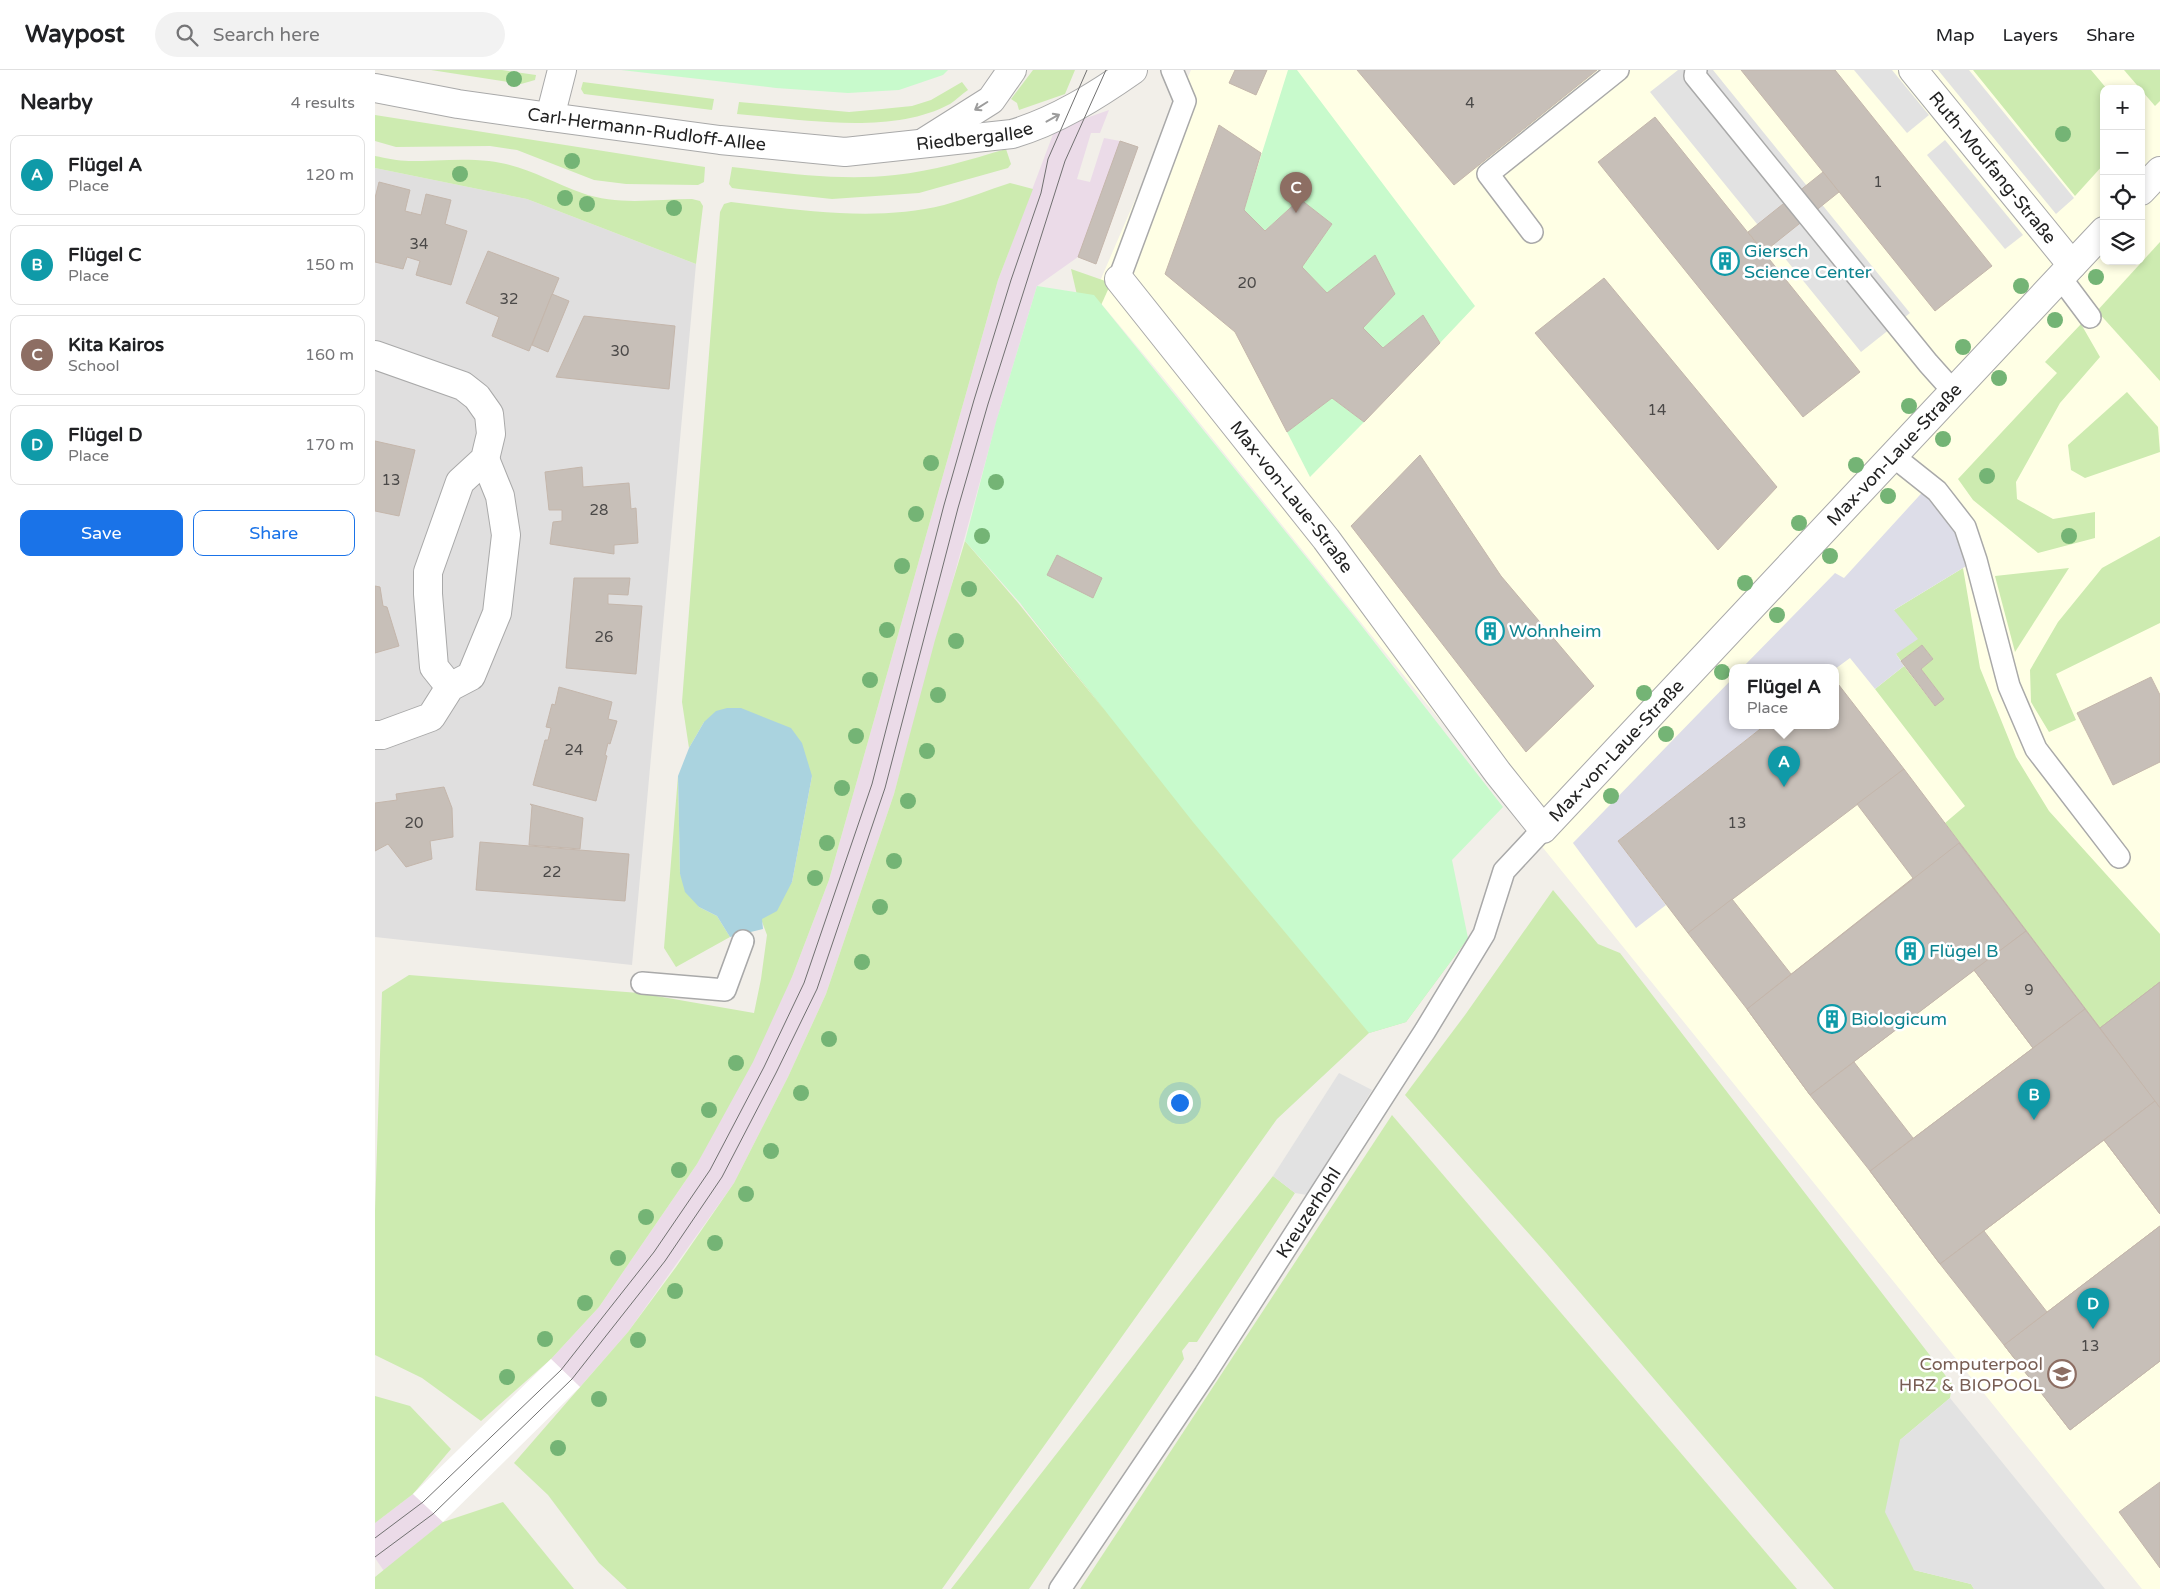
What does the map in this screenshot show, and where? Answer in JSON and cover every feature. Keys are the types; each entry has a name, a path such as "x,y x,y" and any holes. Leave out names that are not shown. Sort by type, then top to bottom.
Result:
{"street":[{"path":"550,118 563,70"},
{"name":"Riedbergallee","path":"921,144 991,100 1012,70"},
{"name":"Riedbergallee","path":"921,144 1012,134 1037,127 1096,96 1133,70"},
{"name":"Ruth-Moufang-Straße","path":"1913,70 2066,271"},
{"name":"Carl-Hermann-Rudloff-Allee","path":"375,88 458,104 550,118 720,140 845,152 921,144"},
{"path":"2145,187 2160,171"},
{"name":"Max-von-Laue-Straße","path":"1119,279 1326,539 1498,773 1543,829 2100,235"},
{"path":"375,355 463,386 477,397 489,414 491,434 485,459 460,482 428,572 434,668 450,687"},
{"path":"375,734 382,735 431,718 450,687 471,676 497,613 506,535 500,496 485,459"}],"lane":[{"path":"1119,279 1185,101 1172,70"},
{"path":"1532,232 1488,174 1619,70"},
{"path":"1696,70 1695,76 1928,363 1953,391"},
{"path":"2066,271 2090,317"},
{"path":"1893,456 1937,491 1965,527 1976,560 2009,686 2036,749 2119,858"},
{"name":"Kreuzerhohl","path":"1060,1589 1205,1374 1425,1030 1484,934 1504,871 1543,829"},
{"path":"642,983 725,990 743,941"}],"shaded area":[{"path":"1191,70 2160,70 2160,1589 2142,1589 1161,375 1094,295"},
{"path":"1678,70 1713,70 1910,313 1861,352 1650,92"},
{"path":"1854,70 1892,70 1929,115 1907,133"},
{"path":"1938,70 1969,70 2074,198 2056,214"},
{"path":"1109,110 1100,133 1091,133 1077,179 1090,182 1104,138 1138,147 1096,264 1078,257 1037,286 1000,409 894,794 826,994 788,1077 734,1183 628,1332 580,1387 551,1359 599,1307 697,1164 792,977 829,880 998,280 1055,129"},
{"path":"1945,140 2023,235 2005,249 1927,155"},
{"path":"375,168 527,199 696,264 632,965 375,937"},
{"path":"1929,485 1976,560 1894,610 1918,639 1896,654 1904,666 1875,689 1850,658 1839,666 1839,664 1746,664 1835,573 1844,578"},
{"path":"1729,682 1729,729 1760,729 1618,841 1666,905 1636,928 1573,843"},
{"path":"1339,1073 1372,1090 1307,1195 1295,1193 1273,1176"},
{"path":"1950,1398 2105,1589 1974,1589 1971,1584 1914,1570 1885,1512 1900,1440"},
{"path":"413,1494 443,1522 384,1571 375,1558 375,1523"}],"green space":[{"path":"431,70 502,70 536,75 535,80 521,84"},
{"path":"621,70 948,70 943,75 899,90 848,93 776,88"},
{"path":"1033,70 1075,70 1065,94 1019,110 1017,103 1011,99"},
{"path":"1288,70 1297,70 1475,306 1440,343 1423,316 1383,348 1363,328 1395,294 1327,293 1302,267 1332,224 1300,199 1265,231 1244,210"},
{"path":"1973,70 2091,70 2104,85 2100,85 2100,168 2075,196"},
{"path":"2124,70 2160,70 2160,101 2155,106 2145,94 2145,85 2137,85"},
{"path":"583,82 714,99 712,110 584,94 581,89"},
{"path":"962,82 968,90 950,104 927,114 901,120 874,123 845,123 737,114 739,102 849,112 912,106 931,100"},
{"path":"375,115 705,167 704,182 698,185 626,184 594,180 517,150 490,146 396,147 375,141"},
{"path":"1006,149 1011,164 1008,168 919,193 832,199 732,188 729,184 732,167 813,176 874,177 937,168"},
{"path":"375,156 405,161 489,161 526,170 596,197 623,201 692,199 700,201 703,206 696,264 527,199 375,168"},
{"path":"1010,183 1033,189 998,280 829,880 792,977 753,1062 697,1164 599,1307 551,1359 481,1421 422,1378 375,1355 375,1211 382,992 409,975 639,993 754,1013 767,935 761,919 792,882 812,776 704,722 689,748 682,702 720,212 724,204 731,202 837,213 892,213 944,205"},
{"path":"2160,242 2160,381 2097,311 2139,265 2145,265 2145,258"},
{"path":"1071,269 1111,283 1093,323 1083,321"},
{"path":"1037,286 1094,295 1357,620 1503,807 1452,860 1468,938 1406,1022 1369,1033 1193,822 1021,604 965,541 996,422"},
{"path":"2081,324 2100,357 2060,403 2016,482 2017,499 2053,519 2095,512 2095,538 2038,553 1973,500 1958,479 2057,373 2045,362"},
{"path":"2127,392 2158,427 2160,452 2085,478 2071,470 2068,445"},
{"path":"1332,398 1364,422 1310,477 1287,432"},
{"path":"2160,536 2160,623 2056,674 2076,720 2049,732 2031,702 2030,670 2058,622 2102,568"},
{"path":"965,541 1019,604 1105,711 1021,604 1468,938 1406,1022 1369,1033 1277,1119 942,1589 627,1589 599,1563 548,1495 514,1463 628,1332 676,1267 734,1183 788,1077 826,994 894,794 935,640"},
{"path":"1963,568 1980,668 2016,757 2049,811 2160,934 2160,982 2100,1028 1945,823 1965,806 1875,689 1904,666 1934,705 1944,699 1921,669 1933,659 1922,645 1901,661 1896,654 1894,610"},
{"path":"2069,568 2015,652 1995,576"},
{"path":"678,776 680,874 699,907 717,916 730,937 676,967 664,948"},
{"path":"1553,890 1598,944 1620,953 1952,1384 1950,1398 1900,1440 1914,1570 1971,1584 1974,1589 1834,1589 1547,1254 1405,1095 1465,1015"},
{"path":"1392,1115 1797,1589 1080,1589"},
{"path":"1273,1176 1295,1193 1197,1342 1189,1342 1182,1351 1184,1359 1029,1589 951,1589"},
{"path":"375,1396 410,1406 451,1449 413,1494 375,1523"},
{"path":"503,1502 574,1589 375,1589 375,1577 443,1522"}],"water":[{"path":"727,708 741,708 791,728 802,743 812,776 792,882 777,911 762,919 763,929 730,937 717,916 699,907 685,892 680,874 678,776 689,748 704,722 716,711"}],"pier":[{"path":"551,1359 580,1387 443,1522 413,1494"}],"building":[{"path":"1235,70 1267,70 1256,95 1229,83"},
{"path":"1357,70 1597,70 1454,185"},
{"path":"1741,70 1835,70 1992,266 1935,311"},
{"name":"Giersch Science Center","path":"1655,117 1860,372 1803,417 1598,162"},
{"path":"1219,125 1261,153 1244,210 1265,231 1300,199 1332,224 1302,267 1327,293 1375,255 1395,294 1363,328 1383,348 1423,315 1440,343 1364,422 1332,398 1287,432 1235,332 1165,274"},
{"path":"1120,141 1138,147 1096,264 1078,257"},
{"path":"1823,172 1839,192 1764,252 1748,232"},
{"path":"379,182 410,190 405,211 421,215 426,194 451,200 445,224 467,231 451,285 416,275 420,261 407,257 403,269 375,262 375,198"},
{"path":"488,251 559,278 529,351 492,336 499,317 466,303"},
{"path":"1604,278 1777,487 1718,550 1535,333"},
{"path":"552,294 569,301 548,352 532,345"},
{"path":"584,316 675,326 669,389 556,377"},
{"path":"375,441 415,450 399,516 375,511"},
{"name":"Wohnheim","path":"1420,455 1501,576 1594,686 1526,752 1351,526"},
{"path":"582,467 583,487 629,483 631,509 636,508 638,543 614,545 614,554 550,544 553,522 562,521 562,510 549,510 545,472"},
{"path":"1057,555 1102,578 1093,598 1047,575"},
{"path":"574,578 630,578 628,595 608,594 608,604 642,606 636,674 566,668"},
{"path":"375,586 380,587 383,606 387,607 399,646 375,653"},
{"path":"1922,645 1933,659 1921,669 1944,699 1935,706 1901,661"},
{"path":"2151,677 2160,695 2160,762 2113,785 2077,713"},
{"path":"1839,685 1904,769 1688,933 1618,841 1760,729 1839,729"},
{"path":"559,687 612,702 608,719 617,721 610,744 608,743 605,755 607,756 596,801 533,785 545,740 548,740 551,728 546,727 552,704 555,705"},
{"name":"Biologicum","path":"1904,769 2100,1028 2160,982 2160,1214 2104,1140 1940,1264 1870,1171 2033,1048 1974,970 1810,1095 1747,1009 1913,878 1857,804"},
{"path":"444,787 452,808 453,837 430,841 432,859 406,867 388,844 375,851 375,803 397,800 396,794"},
{"path":"530,804 583,818 580,849 529,845 532,806"},
{"path":"480,842 629,854 625,901 476,890"},
{"name":"Flügel B","path":"1959,843 2026,931 1810,1095 1747,1009"},
{"path":"1732,899 1791,974 1747,1009 1688,933"},
{"path":"2026,931 2085,1009 2033,1048 1974,970"},
{"path":"2160,982 2160,1108 2100,1028"},
{"path":"2085,1009 2155,1101 1940,1264 1870,1171"},
{"path":"1854,1062 1913,1138 1870,1171 1810,1095"},
{"path":"2155,1101 2160,1108 2160,1214 2104,1140"},
{"path":"2160,1226 2160,1361 2070,1430 2004,1345"},
{"path":"2160,1226 2160,1361 2070,1430 2004,1345"},
{"path":"1984,1231 2047,1312 2004,1345 1940,1264"},
{"path":"2160,1482 2160,1568 2119,1512"}],"tram line":[{"path":"375,1538 423,1502 561,1370 654,1252 710,1170 764,1067 804,983 872,784 944,505 974,400 1011,280 1041,193 1048,159 1087,70"},
{"path":"375,1557 433,1514 572,1379 665,1261 722,1177 776,1073 817,989 885,788 958,508 988,404 1065,161 1106,70"}],"place":[{"name":"Kita Kairos","path":"1296,213"},
{"name":"Giersch Science Center","path":"1725,261"},
{"name":"Wohnheim","path":"1490,631"},
{"name":"Flügel A","path":"1784,787"},
{"name":"Flügel B","path":"1910,951"},
{"name":"Biologicum","path":"1832,1019"},
{"name":"Flügel C","path":"2034,1120"},
{"name":"Flügel D","path":"2093,1329"},
{"name":"Computerpool HRZ & BIOPOOL","path":"2062,1374"}]}
